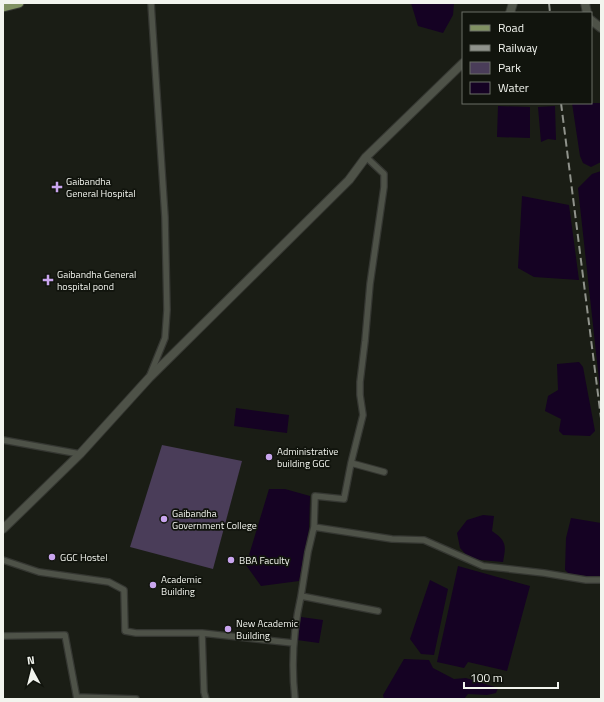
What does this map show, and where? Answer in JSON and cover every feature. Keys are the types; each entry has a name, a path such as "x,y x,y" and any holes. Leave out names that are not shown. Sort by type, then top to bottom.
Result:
{"main road":[{"path":"3,7 19,3"},
{"path":"592,21 601,28"},
{"path":"3,529 80,454 149,378 349,180 366,158 462,64"}],"street":[{"path":"149,378 165,338 167,310 165,217 151,3"},
{"path":"295,699 293,643 308,552 314,527 314,496 344,499 351,462 363,415 360,382 366,341 370,284 384,187 384,174 366,158"},
{"path":"3,440 80,454"},
{"path":"351,462 384,472"},
{"path":"314,527 392,539 424,540 483,566 544,573 586,580 601,580"},
{"path":"3,560 39,572 109,582 124,590 125,631 136,633 202,633 293,643"},
{"path":"301,596 378,611"},
{"path":"202,633 204,692 206,699"},
{"path":"3,636 65,635 77,698 136,699"}],"green space":[{"path":"162,445 242,461 213,569 130,547"}],"water":[{"path":"411,3 454,3 453,15 443,33 418,26"},
{"path":"601,103 601,162 591,167 583,163 580,156 572,104"},
{"path":"498,106 530,107 530,138 497,137"},
{"path":"555,106 556,140 548,139 541,142 538,107"},
{"path":"601,171 601,398 578,188 592,174"},
{"path":"522,196 569,205 579,280 534,277 518,268"},
{"path":"579,362 583,367 595,431 590,436 563,435 559,431 561,419 545,411 548,396 558,390 557,364"},
{"path":"236,408 289,415 287,433 234,426"},
{"path":"269,489 285,489 310,496 309,529 299,581 261,586 246,565"},
{"path":"483,515 494,516 492,531 503,541 505,552 503,562 470,559 460,548 457,533 467,520"},
{"path":"571,518 601,523 601,577 570,575 565,570 566,538"},
{"path":"458,566 530,586 507,671 468,662 464,668 437,662"},
{"path":"430,580 448,589 434,655 421,654 410,639"},
{"path":"301,617 323,620 319,643 297,640"},
{"path":"404,659 429,660 433,668 454,679 466,678 498,688 496,693 487,695 468,694 464,699 384,699 383,695"}],"railway":[{"path":"549,3 550,12"},
{"path":"561,104 601,418"}],"place":[{"name":"Gaibandha General Hospital","path":"57,187"},
{"name":"Gaibandha General hospital pond","path":"48,280"},
{"name":"Administrative building GGC","path":"269,457"},
{"name":"Gaibandha Government College","path":"164,519"},
{"name":"GGC Hostel","path":"52,557"},
{"name":"BBA Faculty","path":"231,560"},
{"name":"Academic Building","path":"153,585"},
{"name":"New Academic Building","path":"228,629"}]}
